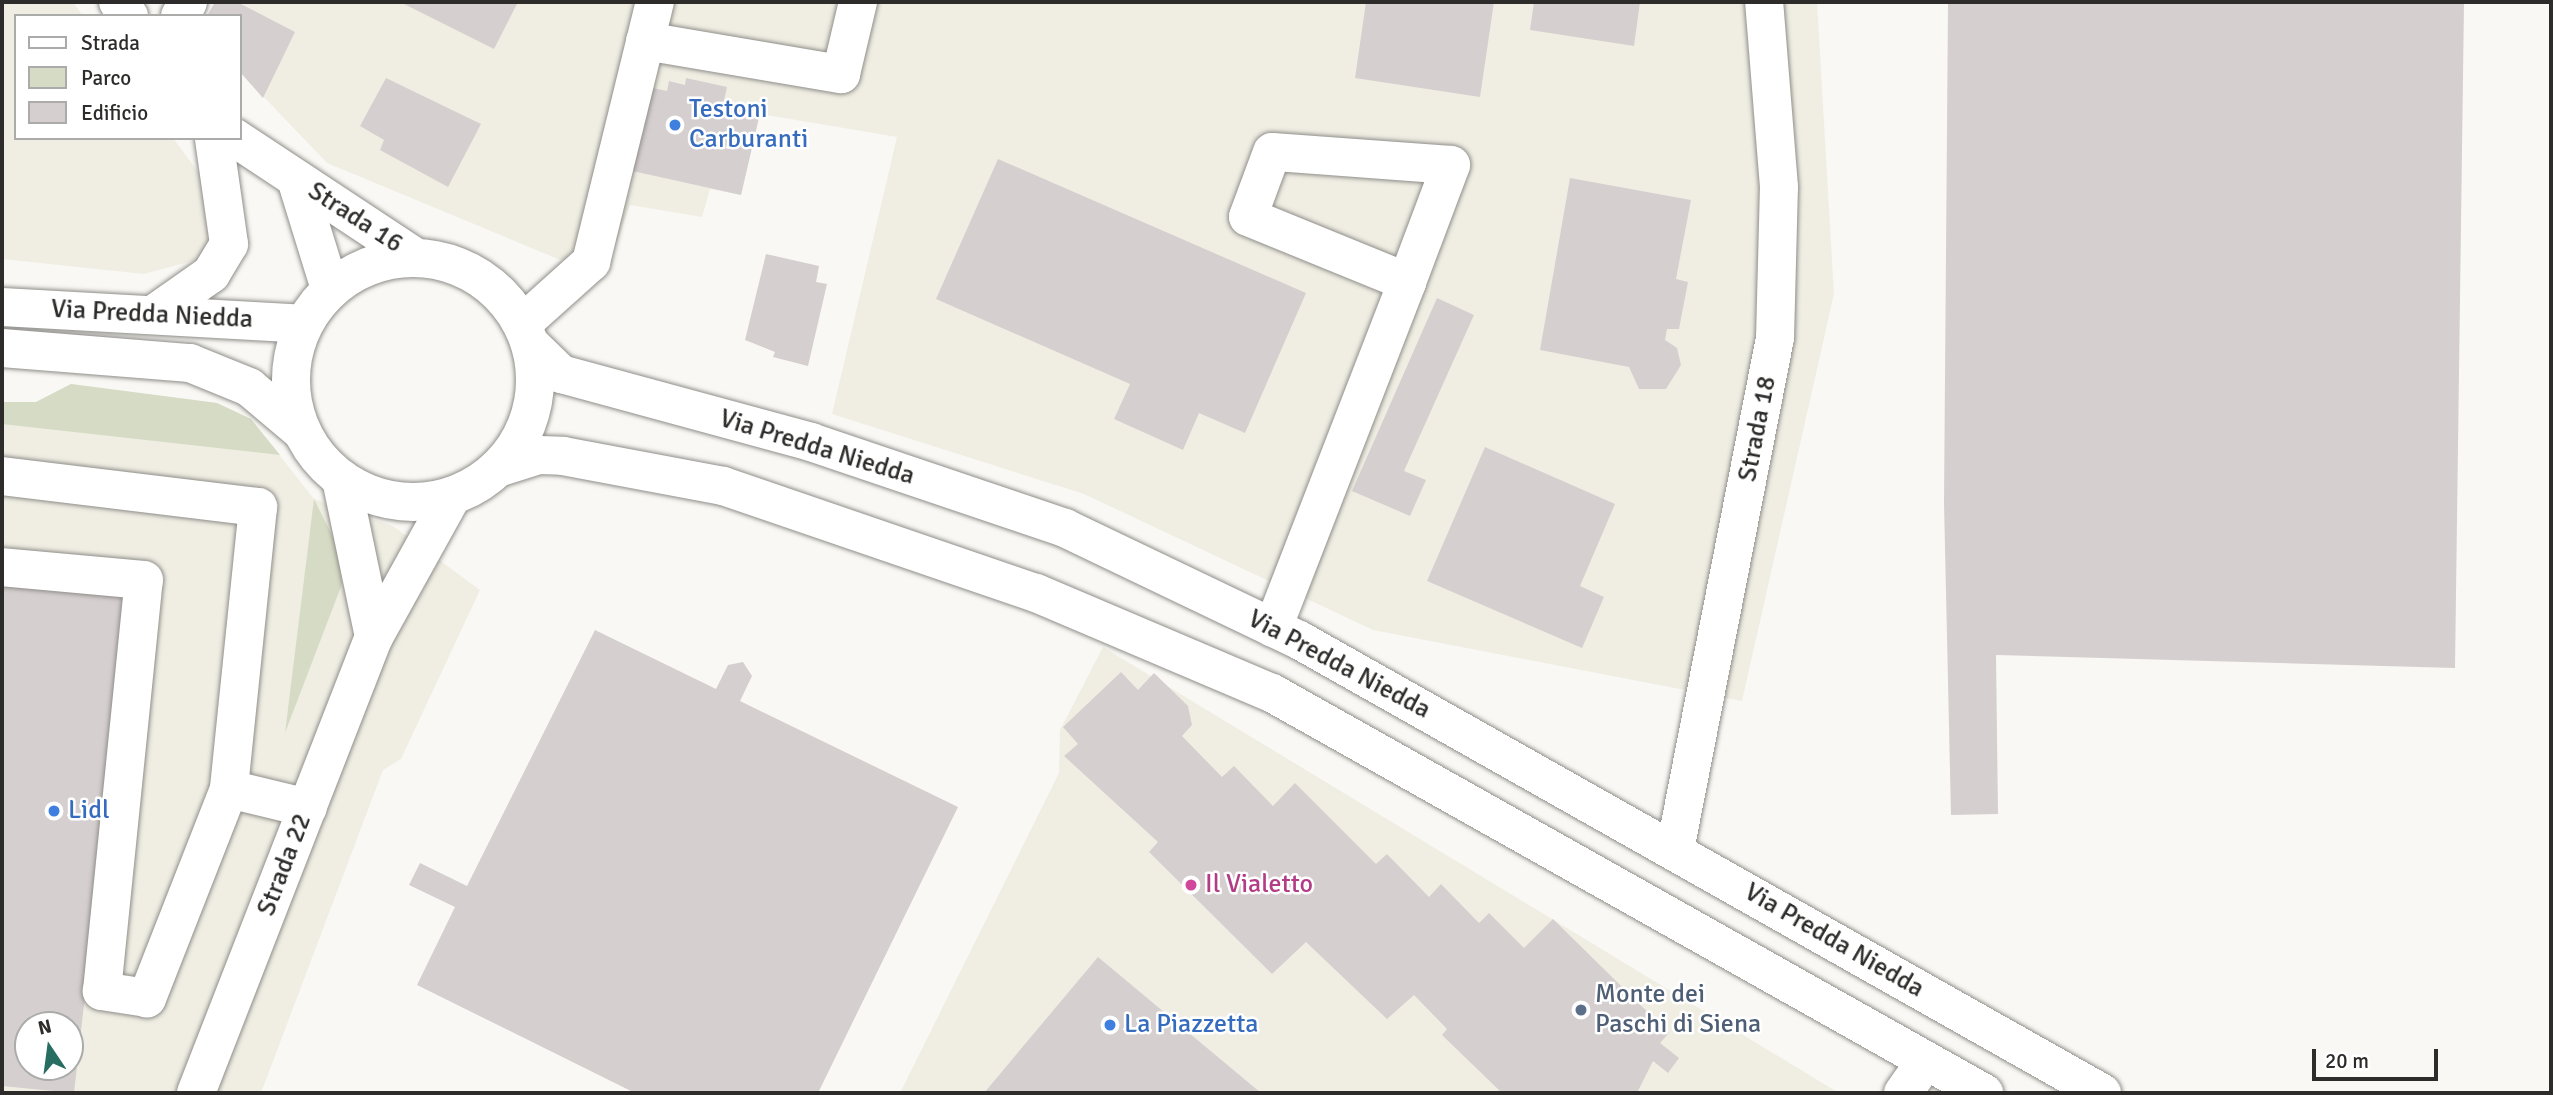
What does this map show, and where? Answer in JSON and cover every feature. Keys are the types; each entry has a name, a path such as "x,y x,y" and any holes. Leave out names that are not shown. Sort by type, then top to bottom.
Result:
{"main road":[{"path":"527,335 591,262 655,2"},
{"path":"645,41 841,74 858,2"},
{"name":"Strada 18","path":"1675,850 1775,338 1779,187 1765,2"},
{"path":"154,314 211,274 229,244 214,140"},
{"name":"Strada 16","path":"238,140 415,257"},
{"path":"1273,628 1407,282 1451,164 1272,152 1248,217 1407,282"},
{"name":"Strada 16","path":"296,179 330,289"},
{"path":"374,637 341,480 300,430 290,394 291,358 303,324 330,289 384,260 415,257 478,275 527,335 534,398 528,423 498,468"},
{"name":"Via Predda Niedda","path":"2,307 303,324"},
{"name":"Via Predda Niedda","path":"527,335 561,374 811,442 1065,528 1273,628 1675,850 2102,1093"},
{"name":"Via Predda Niedda","path":"2,348 190,363 249,387 300,430"},
{"path":"341,480 394,501 452,496 498,468 540,455 573,457 723,486 1036,593 1272,692 1925,1062 1967,1089"},
{"path":"2,476 258,507 229,789 148,998 102,992 144,580 2,567"},
{"name":"Strada 22","path":"196,1093 374,637 452,496"},
{"path":"229,789 308,808"},
{"path":"1903,1093 1925,1062"}],"shaded area":[{"path":"2,2 73,2 82,14 14,14 14,140 174,140 213,192 214,232 200,259 144,274 2,259"},
{"path":"215,2 1817,2 1834,294 1742,701 1373,630 1084,494 832,414 897,137 760,114 741,195 710,189 702,217 630,205 608,266 558,259 327,163 242,74 242,14 208,14"},
{"path":"71,384 217,403 251,419 314,499 393,526 480,590 401,759 383,770 261,1093 2,1093 2,402 36,402"},
{"path":"1103,647 1839,1093 900,1093 1059,773 1060,730"}],"green space":[{"path":"71,384 217,403 251,419 280,455 2,424 2,402 36,402"},
{"path":"314,499 337,545 342,584 285,733"}],"building":[{"path":"215,2 237,2 295,32 263,98 242,74 242,14 208,14"},
{"path":"400,2 518,2 494,49"},
{"path":"1366,2 1494,2 1480,97 1355,78"},
{"path":"1534,2 1640,2 1634,46 1530,30"},
{"path":"1948,2 2464,2 2455,668 1996,655 1998,814 1951,815 1944,503"},
{"path":"386,78 481,124 448,187 380,150 384,140 360,126"},
{"path":"686,78 727,87 723,105 760,113 741,195 628,170 648,87 667,91 669,81 685,85"},
{"path":"998,159 1306,293 1245,433 1199,413 1183,450 1114,419 1130,384 936,299"},
{"path":"1570,178 1691,200 1676,279 1688,282 1679,329 1667,329 1665,340 1677,348 1681,365 1666,389 1639,389 1629,367 1540,350"},
{"path":"766,254 819,266 816,282 827,284 808,366 773,357 775,352 745,340"},
{"path":"1437,298 1474,315 1404,471 1426,480 1410,516 1352,491"},
{"path":"1485,447 1615,504 1580,586 1604,597 1582,648 1427,581"},
{"name":"Lidl","path":"2,582 130,597 83,1011 14,1011 14,1081 75,1081 74,1093 2,1086"},
{"path":"595,630 716,689 728,665 743,662 752,676 740,701 958,807 818,1093 635,1093 417,985 455,907 409,885 420,863 467,886"},
{"path":"1121,672 1138,690 1154,673 1188,706 1192,725 1182,736 1222,777 1234,766 1273,806 1295,783 1376,864 1387,854 1429,897 1441,884 1479,923 1489,913 1524,948 1553,919 1669,1033 1660,1043 1679,1058 1668,1073 1653,1061 1637,1093 1502,1093 1442,1035 1447,1029 1414,995 1387,1019 1306,942 1272,974 1149,852 1158,842 1064,756 1078,744 1063,727"},
{"name":"La Piazzetta","path":"1098,957 1261,1093 984,1093"}],"place":[{"name":"Testoni Carburanti","path":"675,125"},
{"name":"Lidl","path":"54,811"},
{"name":"Il Vialetto","path":"1191,885"},
{"name":"Monte dei Paschi di Siena","path":"1581,1010"},
{"name":"La Piazzetta","path":"1110,1025"}]}
